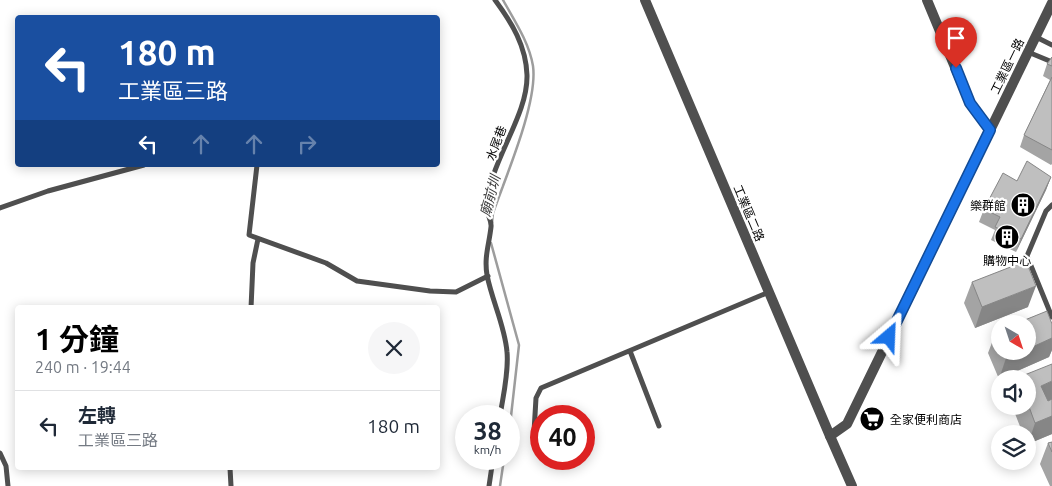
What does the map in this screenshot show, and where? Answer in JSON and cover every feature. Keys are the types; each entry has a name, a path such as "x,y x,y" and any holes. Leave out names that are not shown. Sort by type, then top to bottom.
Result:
{"street":[{"name":"工業區二路","path":"645,0 830,436"},
{"path":"927,0 970,103 990,130"},
{"name":"工業區一路","path":"830,436 847,424 1052,3"},
{"path":"830,436 852,486"}],"lane":[{"name":"水尾巷","path":"495,0 518,34 527,77 524,94 502,150 487,210 492,224 485,255 488,276 503,327 507,352 501,405"},
{"path":"1035,37 1052,45"},
{"path":"1028,52 1052,62"},
{"path":"0,208 48,191 137,167"},
{"path":"257,167 249,235 326,263 357,281 430,291 456,292 488,276"},
{"path":"1052,205 1046,211 1027,256 1052,317"},
{"path":"252,305 253,263 258,239"},
{"path":"536,405 536,398 541,388 769,292"},
{"path":"630,351 659,426"},
{"path":"0,453 6,466 8,486"},
{"path":"230,470 231,486"},
{"path":"489,486 492,470"}],"building":[{"path":"1052,57 1052,66 1047,64"},
{"path":"1052,77 1052,150 1024,135"},
{"path":"1027,161 1051,177 1021,239 995,227 1000,217 984,209 1003,173 1017,181"},
{"path":"1026,261 1036,286 982,307 972,282"},
{"path":"1047,311 1052,324 1052,338 1036,345 1036,315"},
{"path":"1052,364 1052,381 1041,386 1048,401 1052,399 1052,416 1035,423 1032,415 1036,415 1036,370"},
{"path":"1052,442 1052,452 1048,443"}],"waterway":[{"name":"廟前圳","path":"492,223 493,213 526,119 533,81 533,66 528,48 503,0"},
{"name":"廟前圳","path":"491,243 519,345 512,405"},
{"name":"廟前圳","path":"500,486 502,470"}],"place":[{"name":"樂群館","path":"1023,205"},
{"name":"購物中心","path":"1007,237"},
{"name":"全家便利商店","path":"872,419"}],"route":[{"path":"889,337 990,130 970,103 956,68"}]}
